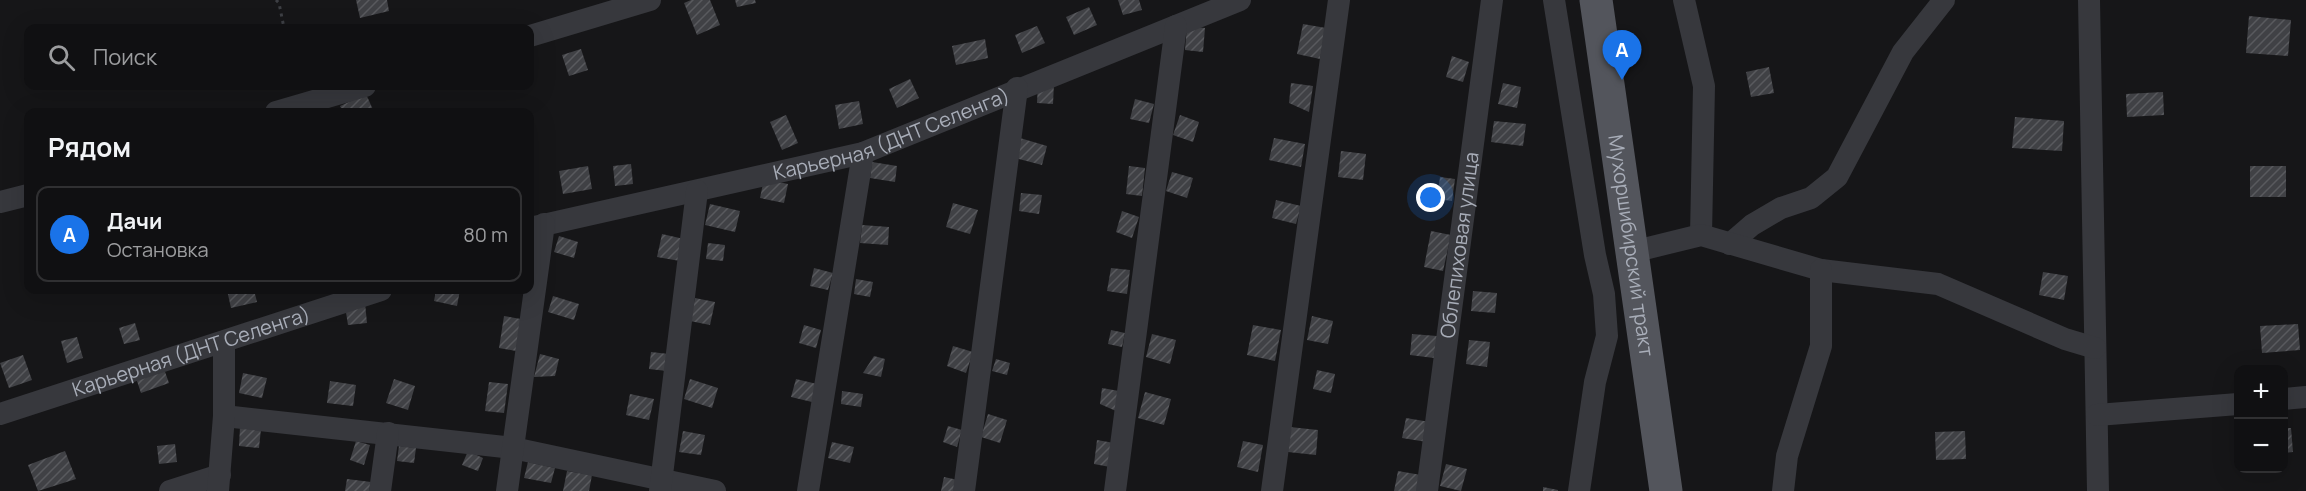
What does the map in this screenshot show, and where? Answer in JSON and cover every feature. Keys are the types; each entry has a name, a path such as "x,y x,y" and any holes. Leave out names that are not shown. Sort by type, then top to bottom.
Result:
{"main road":[{"name":"Мухоршибирский тракт","path":"1596,0 1666,491"}],"street":[{"path":"534,35 650,0"},
{"name":"Карьерная (ДНТ Селенга)","path":"537,226 863,153 1017,88 1239,0"},
{"path":"1272,491 1339,0"},
{"name":"Облепиховая улица","path":"1427,491 1492,0"},
{"path":"1554,0 1590,224 1604,294 1607,336 1595,382 1579,491"},
{"path":"1684,0 1704,86 1701,235"},
{"path":"1730,244 1752,225 1781,208 1811,198 1837,177 1904,52 1944,0"},
{"path":"2089,0 2098,491"},
{"path":"1115,491 1176,26"},
{"path":"964,491 1017,88"},
{"path":"290,108 351,90"},
{"path":"808,491 863,153"},
{"path":"661,486 697,191"},
{"path":"0,202 24,196"},
{"path":"1590,224 1631,246 1701,235 1821,270 1938,284 2065,339 2095,348"},
{"path":"534,254 537,226"},
{"path":"1783,491 1787,456 1821,346 1821,270"},
{"name":"Карьерная (ДНТ Селенга)","path":"0,414 369,294"},
{"path":"507,491 530,294"},
{"path":"170,491 219,483 224,416 224,343"},
{"path":"2288,399 2306,397"},
{"path":"2097,415 2234,404"},
{"path":"224,416 513,448 661,486 715,491"},
{"path":"380,491 388,433"}],"path":[{"path":"276,0 279,3 283,24"}],"building":[{"path":"356,0 387,0 389,11 360,18"},
{"path":"691,0 710,0 720,25 697,35 684,3"},
{"path":"735,0 755,0 756,3 737,7"},
{"path":"1118,0 1139,0 1142,10 1123,15"},
{"path":"1089,7 1097,25 1074,35 1066,17"},
{"path":"2249,16 2291,20 2288,56 2246,53"},
{"path":"1303,24 1326,28 1320,59 1297,54"},
{"path":"1037,26 1045,43 1022,53 1015,35"},
{"path":"1187,26 1205,28 1203,52 1185,50"},
{"path":"985,39 988,58 956,65 952,46"},
{"path":"581,49 588,70 569,76 562,55"},
{"path":"1452,56 1469,62 1463,82 1446,77"},
{"path":"1769,67 1774,93 1751,97 1746,72"},
{"path":"910,79 919,98 897,108 889,89"},
{"path":"1038,82 1054,83 1053,104 1037,103"},
{"path":"1291,83 1313,86 1309,112 1289,103"},
{"path":"1503,83 1521,87 1517,108 1498,104"},
{"path":"2163,92 2164,115 2127,117 2126,94"},
{"path":"366,94 372,108 341,108 340,106"},
{"path":"1135,99 1154,104 1149,123 1130,119"},
{"path":"859,101 863,124 839,129 835,105"},
{"path":"786,115 798,143 782,150 770,122"},
{"path":"1180,115 1199,122 1193,142 1173,135"},
{"path":"2015,117 2064,121 2062,151 2012,148"},
{"path":"1494,121 1526,124 1523,146 1491,142"},
{"path":"1020,138 1047,146 1042,165 1015,158"},
{"path":"1274,138 1305,144 1301,167 1269,160"},
{"path":"1341,151 1366,154 1363,180 1338,177"},
{"path":"872,162 897,166 895,182 870,178"},
{"path":"631,164 633,184 615,186 613,166"},
{"path":"588,166 592,189 563,194 559,171"},
{"path":"1129,166 1145,168 1142,196 1126,194"},
{"path":"2250,166 2286,166 2286,197 2250,197"},
{"path":"1172,172 1193,178 1187,198 1166,191"},
{"path":"1440,177 1455,179 1452,201 1437,199"},
{"path":"764,179 788,184 784,203 760,198"},
{"path":"1021,193 1042,195 1039,214 1019,211"},
{"path":"1276,200 1301,206 1296,224 1272,218"},
{"path":"953,203 978,210 970,234 946,227"},
{"path":"710,204 740,211 735,232 705,225"},
{"path":"1122,211 1139,217 1132,238 1116,232"},
{"path":"862,225 889,227 888,245 860,243"},
{"path":"1431,231 1451,235 1443,271 1424,267"},
{"path":"662,234 684,239 680,261 657,257"},
{"path":"559,236 578,242 574,258 554,252"},
{"path":"708,243 725,245 723,261 706,259"},
{"path":"814,268 833,273 828,290 810,286"},
{"path":"1111,268 1130,270 1127,294 1107,291"},
{"path":"2043,272 2068,276 2064,300 2039,295"},
{"path":"856,279 873,282 870,297 854,294"},
{"path":"1473,291 1497,293 1495,313 1471,311"},
{"path":"228,294 255,294 257,302 231,308"},
{"path":"435,294 459,294 457,306 434,301"},
{"path":"553,296 579,304 574,320 548,312"},
{"path":"695,298 715,302 710,325 690,321"},
{"path":"365,303 367,323 348,325 345,306"},
{"path":"504,316 521,319 516,351 499,348"},
{"path":"1312,316 1333,321 1328,344 1307,340"},
{"path":"135,323 140,340 124,344 119,328"},
{"path":"2298,324 2300,350 2262,353 2260,326"},
{"path":"804,325 821,330 816,348 799,343"},
{"path":"1253,325 1281,330 1275,361 1247,355"},
{"path":"1111,330 1125,333 1122,347 1108,344"},
{"path":"1152,334 1176,340 1170,364 1146,357"},
{"path":"1412,334 1437,336 1434,358 1410,355"},
{"path":"77,337 83,358 67,363 61,341"},
{"path":"1469,340 1490,342 1487,367 1466,364"},
{"path":"953,346 973,352 966,373 947,366"},
{"path":"651,352 669,354 667,371 649,369"},
{"path":"540,354 559,359 555,376 534,377"},
{"path":"23,355 32,380 9,388 0,363"},
{"path":"874,356 885,359 881,377 863,373"},
{"path":"996,359 1010,363 1007,375 992,371"},
{"path":"164,369 169,383 141,393 136,378"},
{"path":"1317,370 1335,374 1331,393 1313,389"},
{"path":"243,373 267,378 262,398 239,393"},
{"path":"394,379 415,386 408,410 386,403"},
{"path":"690,379 718,388 712,408 684,399"},
{"path":"796,379 817,384 812,402 791,397"},
{"path":"330,381 356,385 353,406 327,403"},
{"path":"489,382 508,384 504,413 485,411"},
{"path":"1102,388 1119,391 1116,411 1100,404"},
{"path":"842,391 863,394 861,407 841,404"},
{"path":"1145,392 1171,399 1164,425 1138,418"},
{"path":"630,394 654,399 649,420 626,415"},
{"path":"988,414 1007,420 1000,443 981,437"},
{"path":"1406,418 1430,422 1427,442 1402,438"},
{"path":"948,426 962,430 957,447 943,442"},
{"path":"240,427 261,429 259,448 239,446"},
{"path":"1290,427 1318,430 1316,455 1288,452"},
{"path":"2288,428 2291,428 2293,452 2288,453"},
{"path":"683,431 705,435 701,455 679,452"},
{"path":"1965,431 1966,459 1936,460 1935,432"},
{"path":"1097,440 1114,443 1110,467 1094,464"},
{"path":"356,441 370,445 364,465 350,460"},
{"path":"1243,441 1263,445 1258,472 1237,467"},
{"path":"832,442 854,447 850,463 828,458"},
{"path":"175,444 177,462 159,464 157,446"},
{"path":"399,446 416,448 414,463 397,461"},
{"path":"65,451 76,479 38,491 28,465"},
{"path":"468,451 483,458 478,471 462,465"},
{"path":"528,462 555,468 551,483 524,478"},
{"path":"1446,464 1467,469 1461,491 1440,486"},
{"path":"567,471 592,475 589,491 563,491"},
{"path":"1398,471 1421,475 1418,491 1394,491"},
{"path":"944,477 958,480 955,491 941,491"},
{"path":"347,479 371,482 369,491 345,491"},
{"path":"1543,487 1558,490 1558,491 1543,491"}],"place":[{"name":"Дачи","path":"1622,80"}]}
